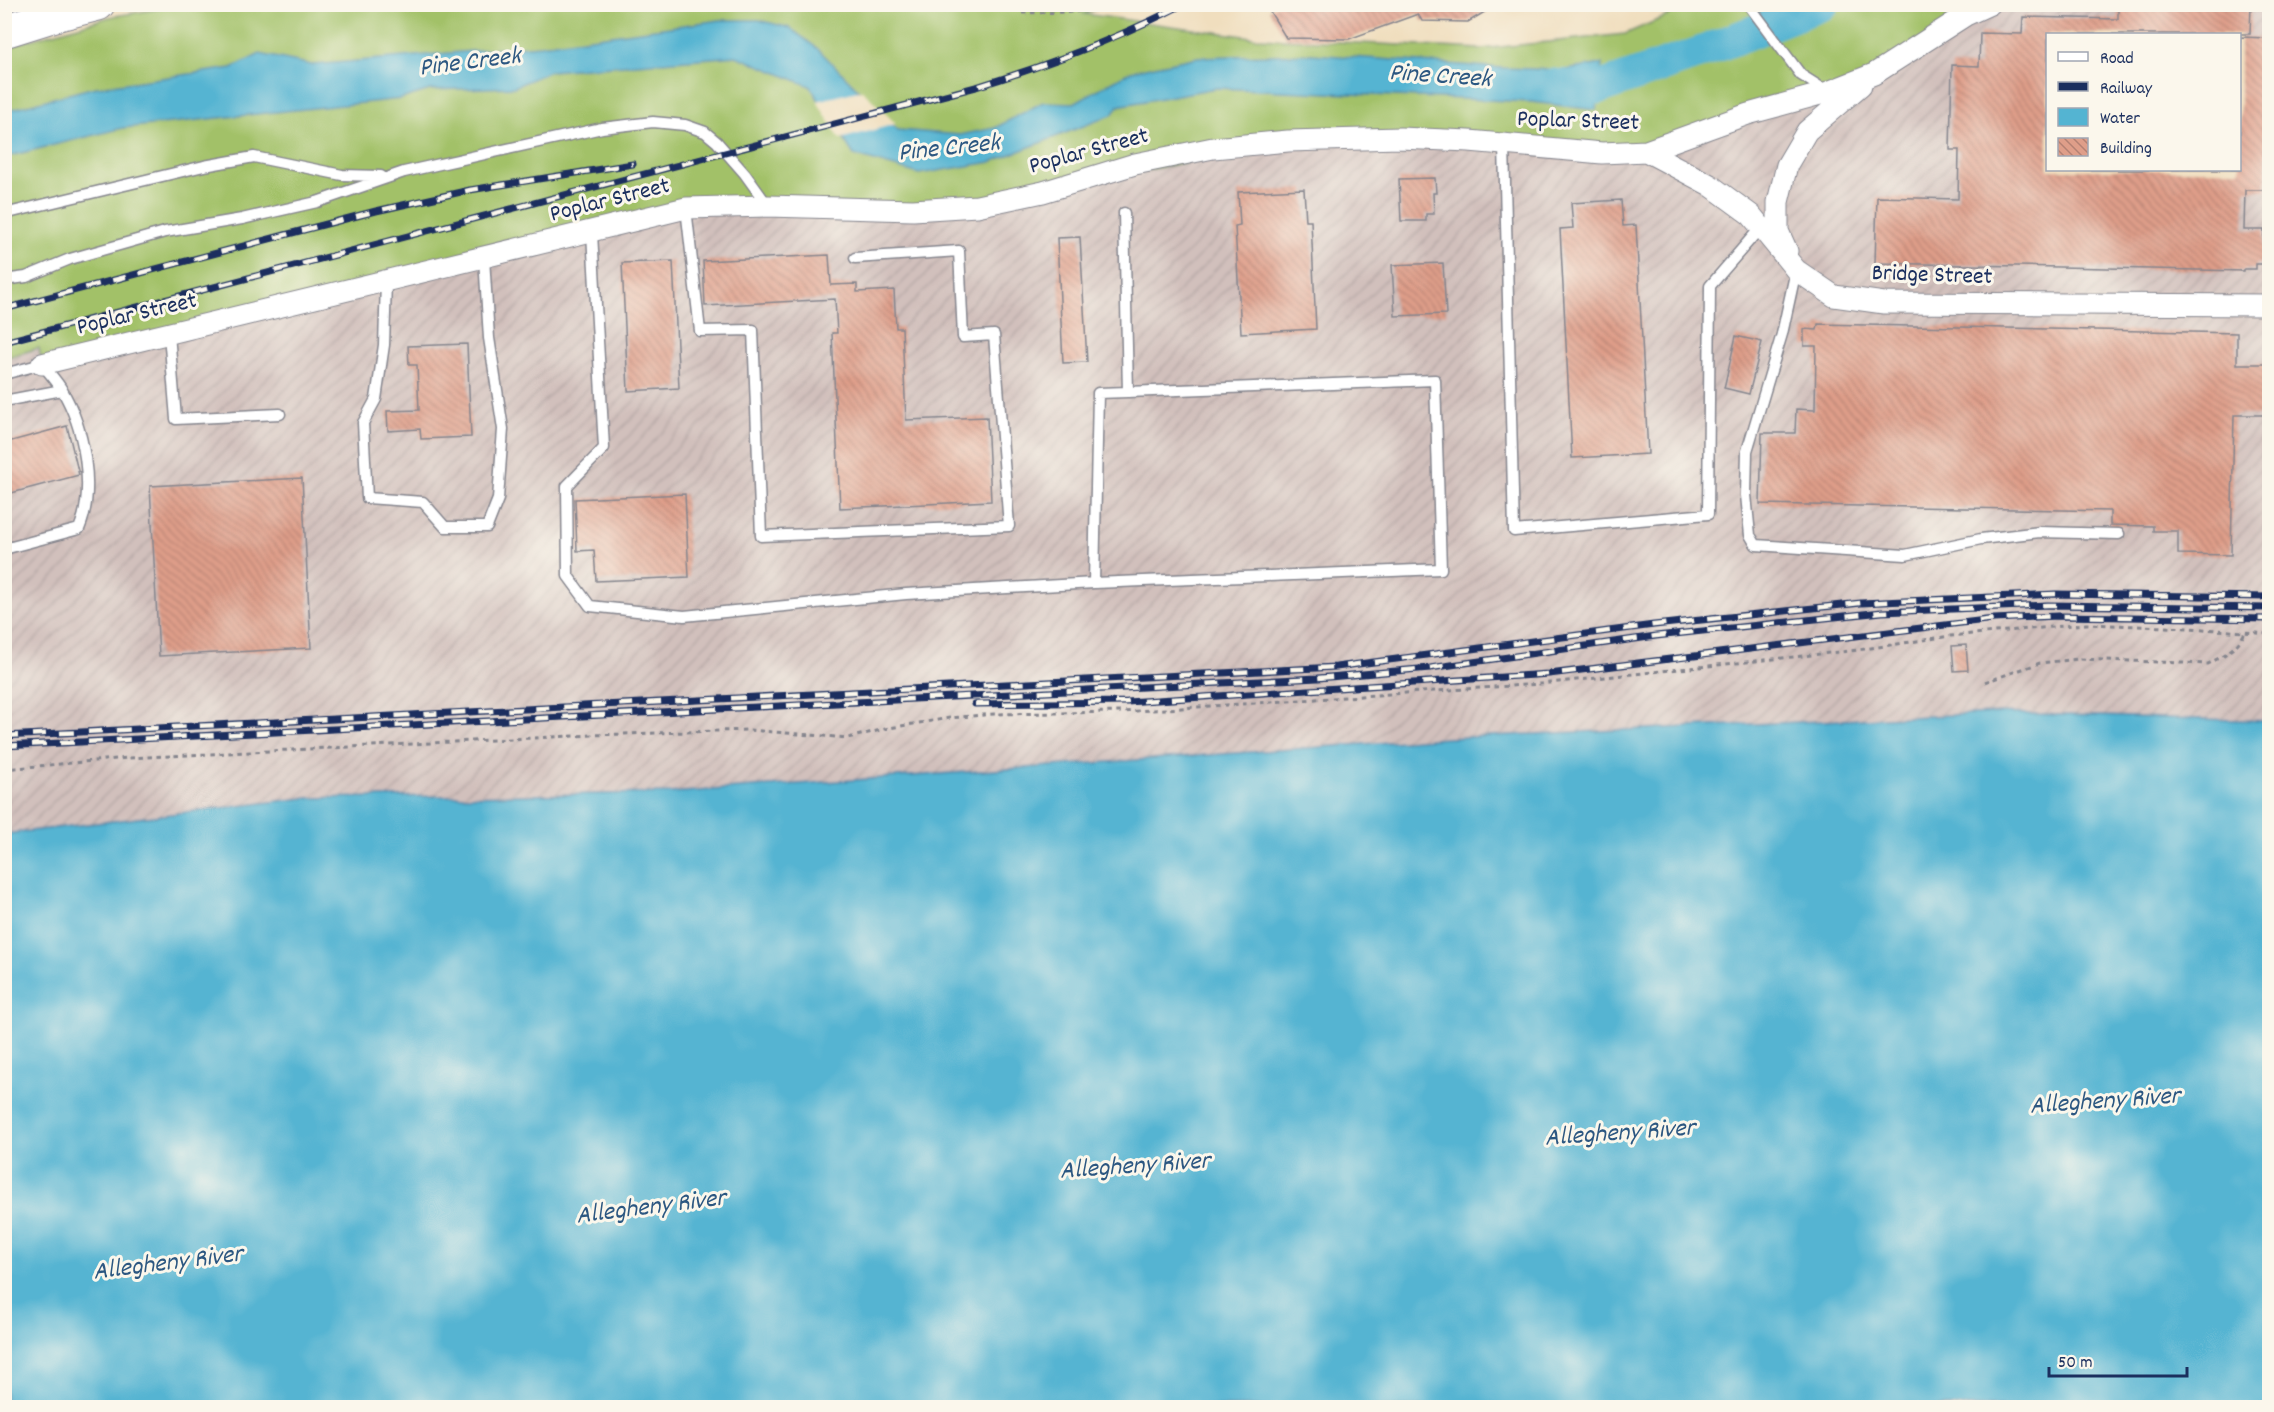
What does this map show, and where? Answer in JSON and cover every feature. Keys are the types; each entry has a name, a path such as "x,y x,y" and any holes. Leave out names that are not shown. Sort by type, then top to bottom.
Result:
{"highway":[{"path":"4,31 98,4"}],"street":[{"name":"Poplar Street","path":"42,364 592,233 686,208 768,206 913,210 976,206 1043,192 1135,165 1213,148 1288,141 1400,138 1602,153 1646,152 1748,114 1828,92 1874,74 1966,15 1990,4"},
{"path":"1796,270 1778,231 1778,202 1787,165 1807,130 1874,74"},
{"name":"Bridge Street","path":"1646,152 1710,185 1751,215 1796,270 1834,296 1884,303 2270,305"}],"lane":[{"path":"1748,4 1801,75 1828,92"},
{"path":"4,280 26,277 70,259 165,232 242,219 317,202 387,177 602,128 653,122 685,126 705,132 722,147 745,174 768,206"},
{"path":"1504,144 1514,531 1708,514 1710,286 1761,227"},
{"path":"4,214 204,166 254,157 342,175 387,177"},
{"path":"686,208 700,331 753,330 761,536 1009,526 994,335 963,337 958,251 855,258"},
{"path":"1124,213 1128,392"},
{"path":"592,233 604,448 567,486 568,576 590,606 684,616 906,594 1094,583 1441,569 1434,380 1098,393 1094,583"},
{"path":"386,282 384,345 376,399 363,423 367,498 423,502 445,527 487,527 498,499 503,429 489,338 484,258"},
{"path":"1796,270 1782,334 1747,451 1746,495 1750,535 1756,544 1905,555 1981,539 2040,532 2119,534"},
{"path":"169,334 176,420 280,414"},
{"path":"4,374 42,364 62,390 77,422 87,471 84,516 79,529 4,549"},
{"path":"4,401 62,390"}],"path":[{"path":"1022,13 1075,12 1117,4"},
{"path":"4,769 128,758 593,735 749,730 848,738 889,728 950,718 994,714 1122,712 1615,677 1858,650 2018,628 2086,624 2270,634"},
{"path":"1985,682 2040,663 2079,659 2208,664 2225,655 2241,641 2245,632"}],"shaded area":[{"path":"1940,5 2269,5 2269,721 1994,713 1447,738 669,793 304,798 5,834 5,358 39,348 42,364 569,224"}],"green space":[{"path":"187,4 1109,4 1084,14 1259,38 1481,49 1625,34 1693,5 1990,5 1874,74 1646,151 1288,141 976,206 686,208 42,364 39,348 5,358 5,47 109,17"}],"water":[{"path":"720,20 759,20 790,28 818,49 898,130 960,135 995,128 1043,102 1074,103 1131,71 1198,57 1311,54 1502,68 1566,70 1602,64 1596,110 1532,102 1216,88 1118,106 1112,115 991,162 919,174 854,155 810,86 736,56 550,71 514,87 430,90 401,99 123,128 5,157 5,111 91,88 232,68 260,54 312,65 540,45"},
{"name":"Allegheny River","path":"1994,713 2269,721 2269,1407 5,1407 5,834 304,798 669,793 1447,738"}],"pier":[{"path":"862,90 896,124 840,139 817,101"}],"building":[{"path":"1278,4 1498,4 1468,22 1422,21 1418,14 1349,39 1286,38 1269,10"},
{"path":"2118,4 2251,4 2250,34 2046,33 2046,171 2241,171 2241,37 2269,38 2266,190 2245,190 2244,230 2264,230 2263,264 2256,264 2256,269 2244,269 2244,271 1875,263 1877,197 1958,199 1959,150 1950,150 1952,65 1979,66 1980,33 2022,34 2023,17 2118,19"},
{"path":"1435,178 1434,214 1426,214 1426,221 1401,221 1399,179"},
{"path":"1304,189 1306,221 1311,221 1316,329 1241,333 1235,226 1240,225 1238,192"},
{"path":"1621,200 1623,226 1636,225 1648,454 1572,458 1560,229 1573,228 1571,203"},
{"path":"1080,237 1087,362 1063,363 1057,238"},
{"path":"829,255 831,285 857,284 857,292 894,290 896,328 902,328 906,420 987,417 991,501 840,508 832,333 837,333 835,299 705,306 703,261"},
{"path":"673,261 679,388 628,391 622,263"},
{"path":"1443,263 1446,314 1395,316 1392,265"},
{"path":"1818,324 2237,333 2237,364 2268,364 2267,415 2234,415 2231,555 2178,554 2178,531 2153,531 2153,526 2110,525 2110,511 1760,504 1762,433 1795,433 1796,409 1815,410 1816,346 1804,346 1804,329 1817,330"},
{"path":"1736,336 1762,342 1749,394 1724,388"},
{"path":"467,344 471,437 421,439 420,429 388,431 387,411 419,410 417,365 409,365 408,346"},
{"path":"67,426 79,475 4,495 4,443"},
{"path":"302,478 311,648 159,656 150,486"},
{"path":"685,494 689,577 596,581 594,550 577,551 575,499"},
{"path":"1966,645 1968,670 1954,671 1952,646"}],"waterway":[{"name":"Pine Creek","path":"1552,85 1598,88 1702,52 1823,4"}],"railway":[{"path":"4,342 976,87 1082,50 1133,29 1184,4"},
{"path":"4,309 376,211 470,190 633,164"},
{"path":"4,736 1336,667 1654,625 1861,603 2055,594 2270,597"},
{"path":"4,746 1318,678 1430,668 1656,636 1882,612 2048,605 2270,608"},
{"path":"975,704 1127,702 1549,674 1994,619 2058,616 2270,619"}]}
